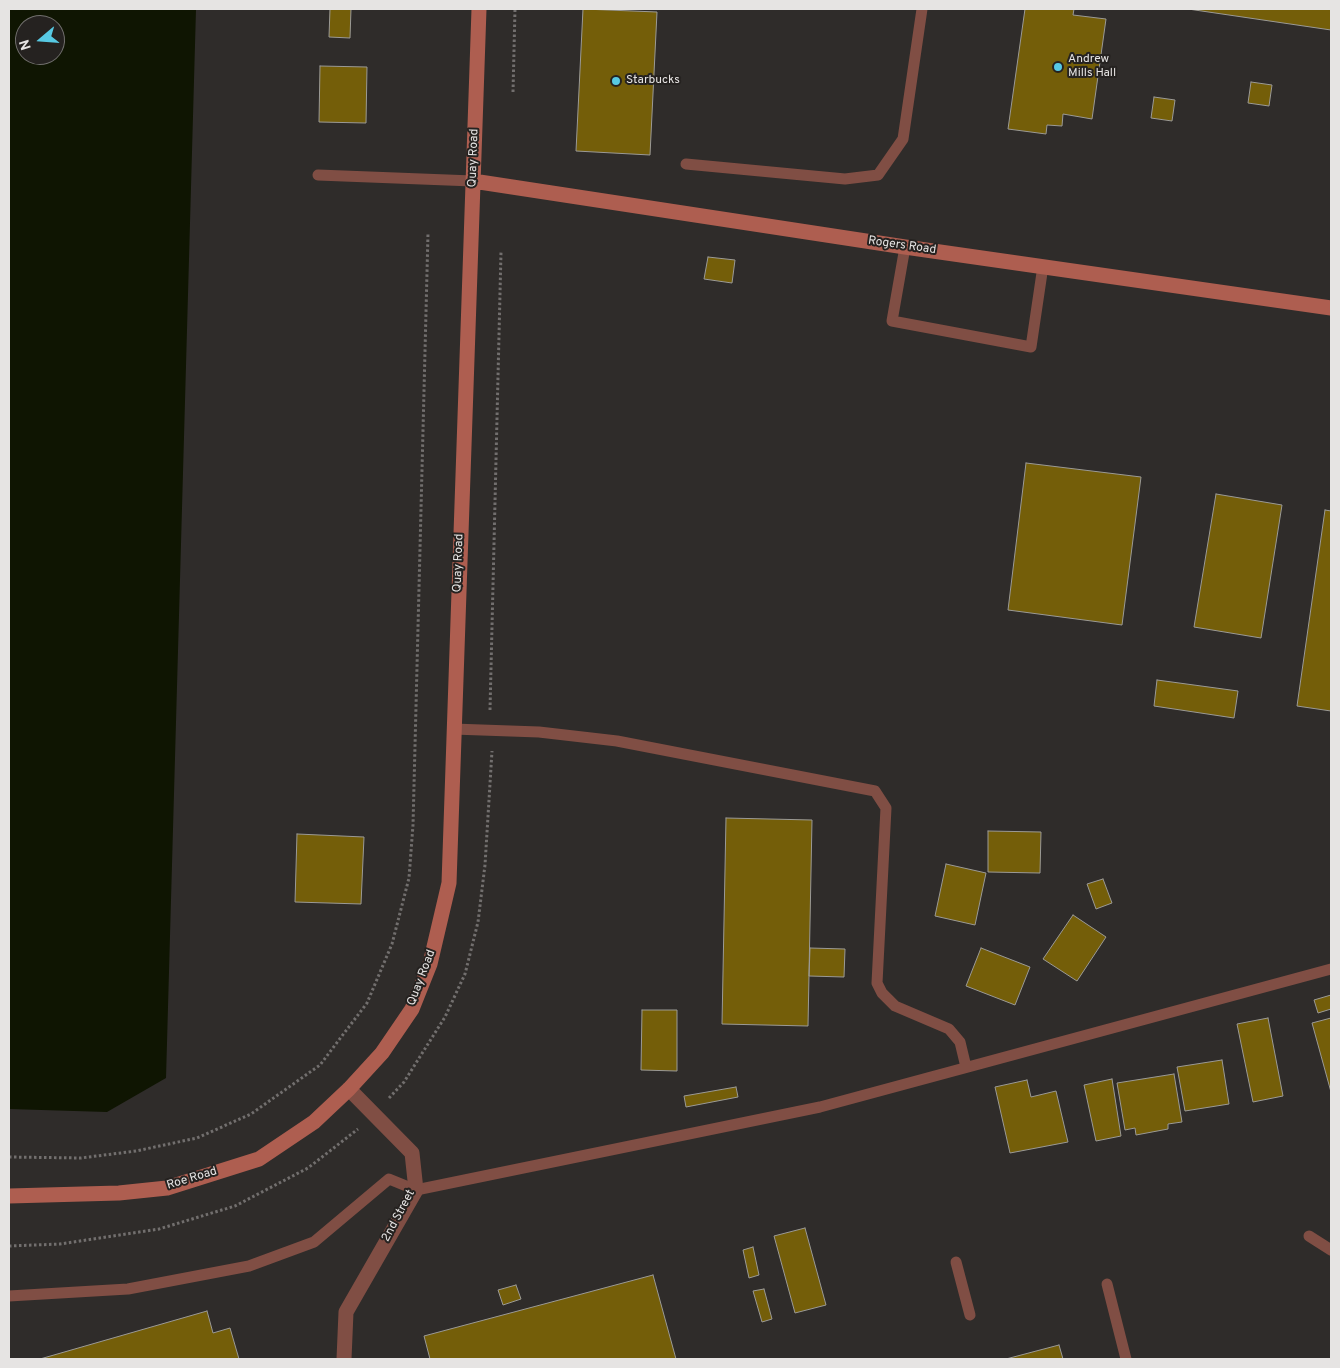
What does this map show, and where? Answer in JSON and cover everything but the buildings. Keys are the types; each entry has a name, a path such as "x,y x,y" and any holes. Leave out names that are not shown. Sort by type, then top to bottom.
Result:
{"main road":[{"name":"Quay Road","path":"349,1089 382,1053 412,1009 430,964 449,883 479,9"},
{"name":"Rogers Road","path":"473,180 905,247 1331,308"},
{"name":"Roe Road","path":"9,1196 119,1193 167,1188 259,1158 314,1122 349,1089"}],"street":[{"name":"2nd Street","path":"344,1359 346,1312 416,1190 412,1153 349,1089"}],"lane":[{"path":"686,164 845,179 878,175 903,139 922,9"},
{"path":"318,176 473,180"},
{"path":"905,247 892,321 1031,347 1044,266"},
{"path":"453,729 539,732 617,741 875,791 886,808 877,983 882,993 895,1006 949,1029 960,1042 966,1068"},
{"path":"9,1296 128,1289 248,1266 314,1242 389,1180 416,1190 820,1107 1331,969"},
{"path":"1310,1236 1331,1250"},
{"path":"956,1262 970,1315"},
{"path":"1107,1284 1126,1359"}],"path":[{"path":"513,92 515,9"},
{"path":"9,1157 81,1158 136,1151 197,1138 251,1114 320,1066 367,1003 392,944 408,878 413,825 428,233"},
{"path":"9,1246 60,1244 159,1229 235,1206 308,1168 374,1115 404,1082 446,1016 465,974 478,922 485,866 492,749 489,700 501,252"}],"shaded area":[{"path":"9,9 196,9 166,1078 107,1112 9,1109"}],"place":[{"name":"Andrew Mills Hall","path":"1058,67"},
{"name":"Starbucks","path":"616,81"}]}
